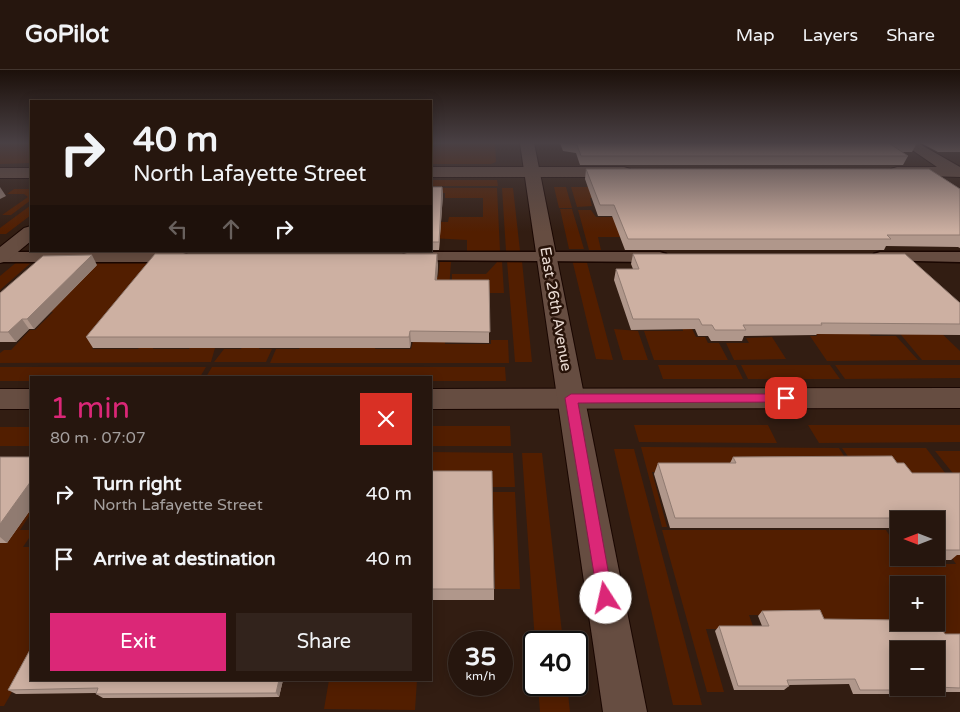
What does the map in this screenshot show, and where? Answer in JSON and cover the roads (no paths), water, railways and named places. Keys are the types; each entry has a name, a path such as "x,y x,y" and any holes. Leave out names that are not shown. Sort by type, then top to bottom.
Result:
{"street":[{"path":"0,173 30,173"},
{"name":"East 26th Avenue","path":"532,173 625,712"},
{"path":"0,257 30,233"},
{"path":"432,399 960,398"},
{"path":"0,399 30,399"}],"lane":[{"path":"862,257 960,256"},
{"path":"0,257 199,257"},
{"path":"396,257 676,257"}]}
